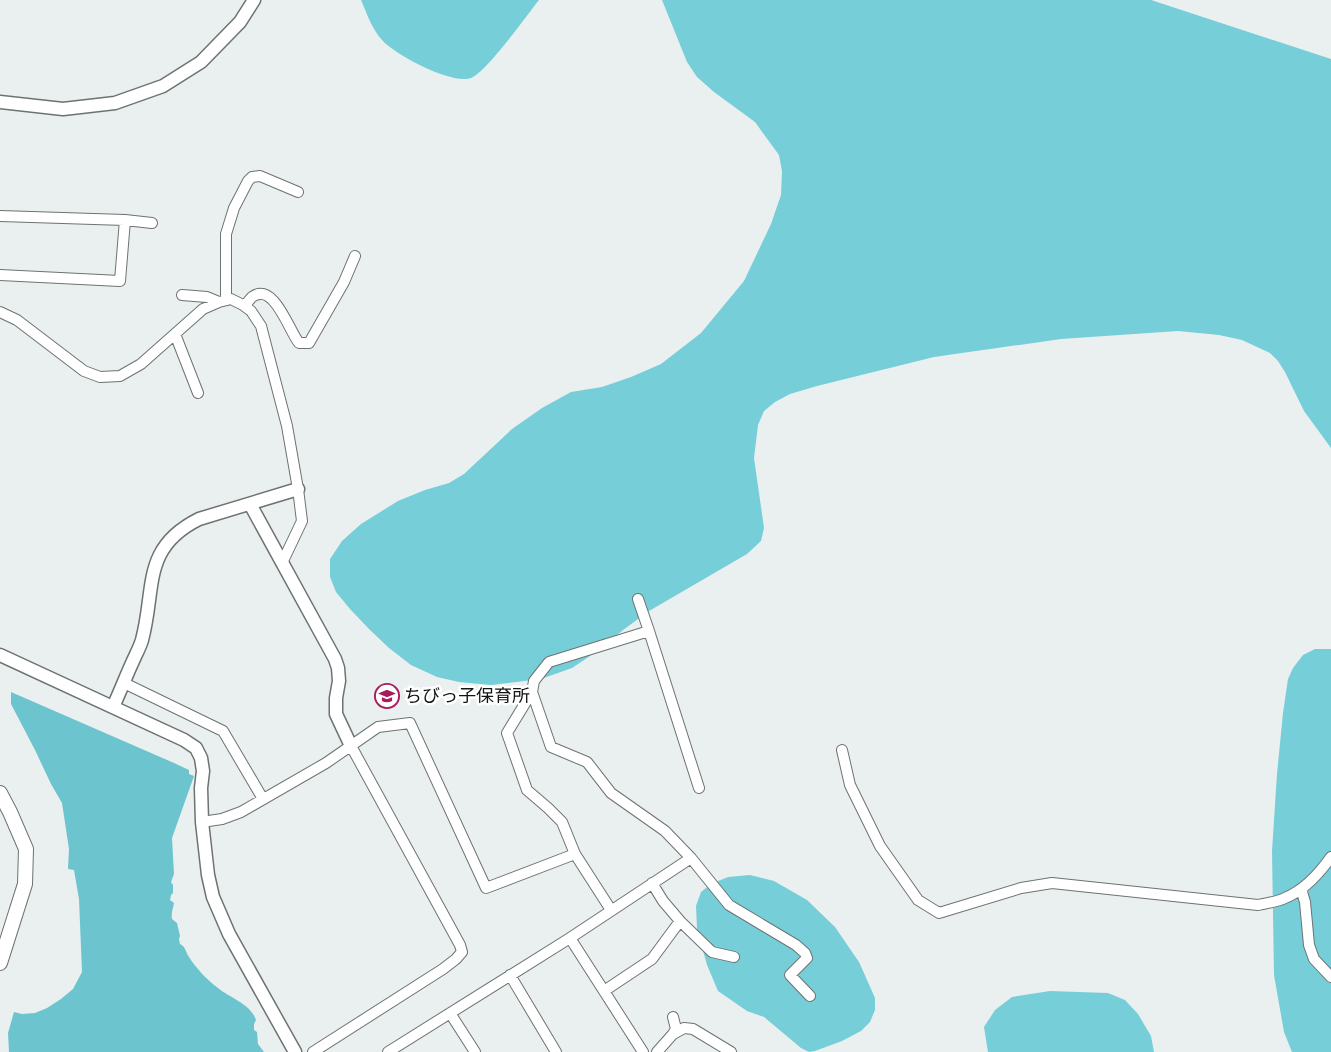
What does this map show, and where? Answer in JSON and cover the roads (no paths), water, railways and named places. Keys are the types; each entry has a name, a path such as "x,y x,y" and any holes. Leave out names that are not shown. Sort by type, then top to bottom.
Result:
{"main road":[{"path":"0,793 26,849 25,884 0,963"}],"street":[{"path":"0,102 63,109 115,103 163,86 201,62 240,22 254,0"},
{"path":"222,301 226,234 234,208 248,181 252,177 260,176 298,192"},
{"path":"0,216 152,222"},
{"path":"0,275 120,281 125,220"},
{"path":"245,306 252,296 265,294 273,299 295,338 299,342 309,344 344,282 356,256"},
{"path":"182,295 222,301"},
{"path":"0,312 17,320 84,371 100,377 120,376 141,364 203,309 232,299 251,311 261,326 287,426 302,521 282,563"},
{"path":"175,334 198,393"},
{"path":"113,707 142,641 153,573 158,556 165,545 186,526 199,519 298,489"},
{"path":"250,504 335,659 338,668 336,714 351,746 460,945 462,952 444,969 313,1052"},
{"path":"638,599 699,788"},
{"path":"611,910 575,854 562,822 527,790 507,733 532,692 534,681 549,662 649,631"},
{"path":"0,655 184,740 196,748 201,758 203,771 201,788 202,822 212,897 230,934 295,1052"},
{"path":"124,683 223,731 263,799"},
{"path":"532,692 552,746 587,762 611,793 665,832 692,858 730,905 796,945 805,953 807,958 790,975 810,996"},
{"path":"202,822 222,819 241,812 326,764 378,727 410,723 486,888 575,854"},
{"path":"842,750 850,784 880,846 918,900 939,913 1021,888 1052,883 1258,905 1285,898 1301,889 1321,870 1331,857"},
{"path":"394,1051 692,858"},
{"path":"652,884 680,921 712,952 734,957"},
{"path":"1301,889 1305,902 1309,945 1314,959 1331,977"},
{"path":"604,991 652,959 680,921"},
{"path":"570,938 643,1052"},
{"path":"510,975 556,1052"},
{"path":"450,1013 475,1052"},
{"path":"657,1052 676,1029 673,1017"},
{"path":"673,1034 684,1028 693,1030 731,1052"}],"place":[{"name":"ちびっ子保育所","path":"387,696"}]}
